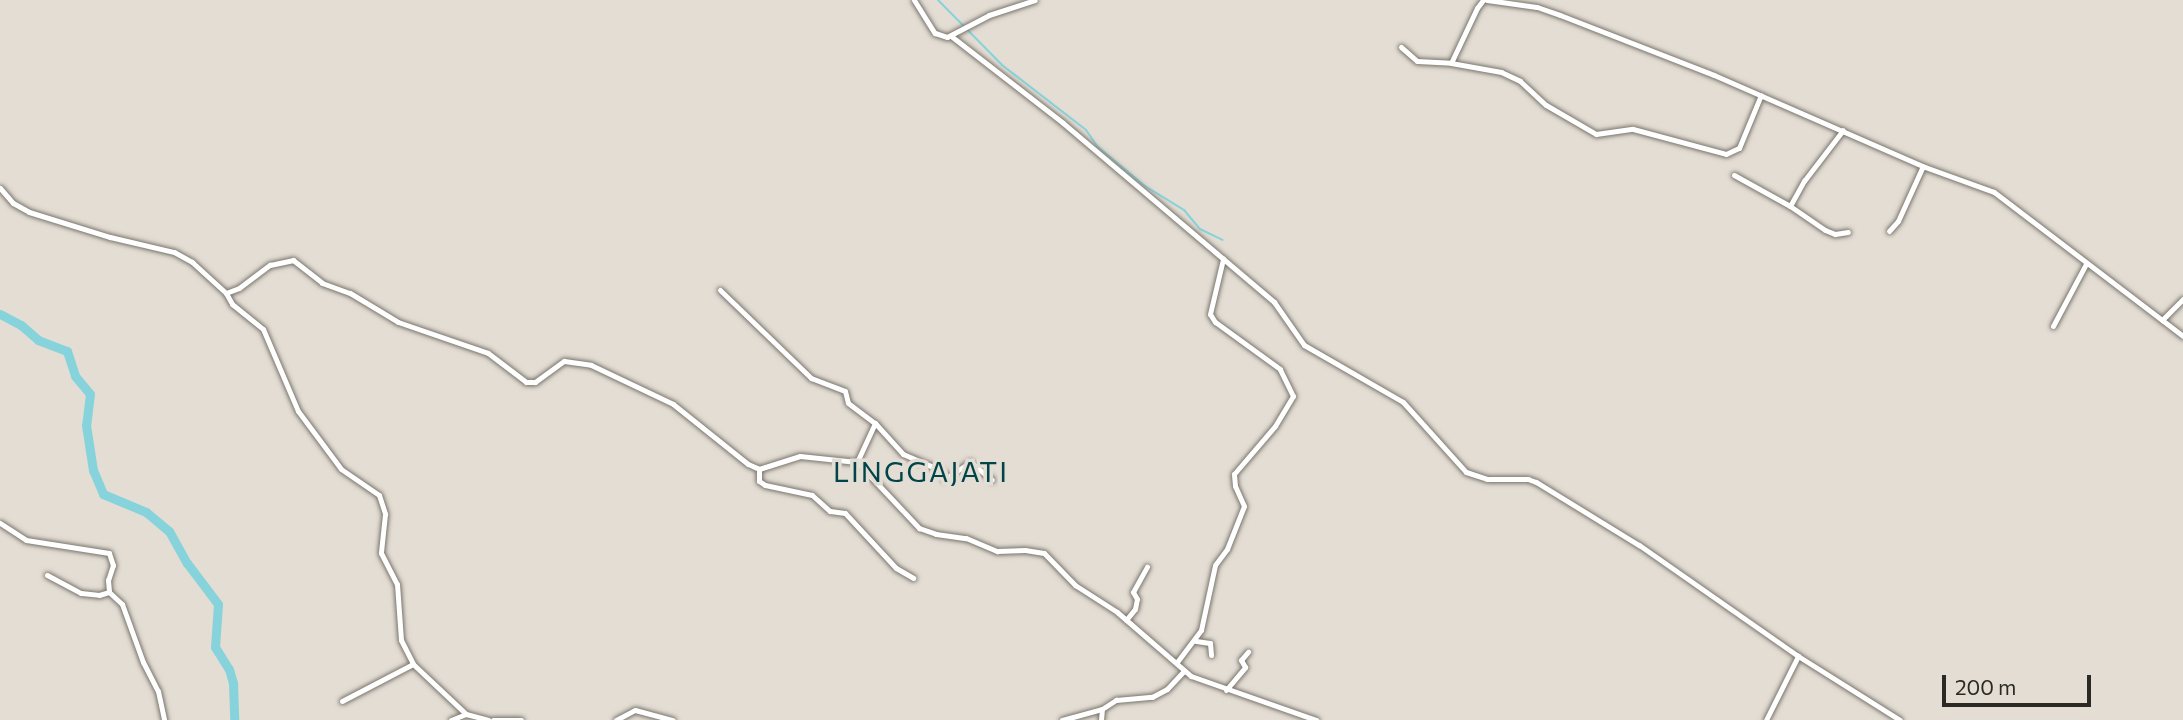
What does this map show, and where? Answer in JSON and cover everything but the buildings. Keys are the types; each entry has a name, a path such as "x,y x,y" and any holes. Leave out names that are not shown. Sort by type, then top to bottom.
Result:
{"street":[{"path":"915,0 935,33 951,36 1063,123 1277,306 1304,345 1403,402 1466,472 1487,479 1528,479 1536,482 1639,545 1798,656 1900,720"},
{"path":"951,36 969,24 1035,0"},
{"path":"1451,63 1477,8 1485,0 1537,7 1761,95 1923,166 1994,192 2183,335"},
{"path":"1401,47 1417,61 1451,63 1501,72 1520,80 1546,105 1596,134 1643,131 1726,154 1739,148 1761,95"},
{"path":"1790,206 1804,181 1843,130"},
{"path":"1889,231 1898,221 1923,166"},
{"path":"1734,175 1790,206 1829,232 1848,232"},
{"path":"0,188 13,203 29,212 110,237 174,252 192,262 226,292 232,304 264,329 298,411 341,469 378,493 385,513 381,553 397,583 401,642 413,664 465,716"},
{"path":"1177,662 1196,641 1201,630 1215,565 1227,549 1244,506 1235,486 1234,474 1275,426 1293,396 1280,369 1216,322 1210,314 1223,259"},
{"path":"226,292 239,288 270,265 293,260 322,283 351,293 398,322 488,353 526,382 535,382 565,360 610,372 673,404 748,464 759,469 800,456 857,462 919,528 936,534 966,538 997,551 1025,550 1044,553 1075,585 1100,599 1177,662 1184,671 1226,690 1316,720"},
{"path":"2053,326 2086,264"},
{"path":"720,290 803,367 811,378 845,391 848,403 875,423 896,449 940,470 945,479 970,462 992,480"},
{"path":"2162,320 2183,299"},
{"path":"857,462 875,423"},
{"path":"759,469 759,481 765,485 812,495 830,511 845,513 896,568 913,578"},
{"path":"0,523 26,540 109,553 113,565 108,580 109,592 122,604 143,662 158,691 164,720"},
{"path":"1126,620 1135,609 1137,599 1133,592 1147,567"},
{"path":"47,575 81,593 99,595 109,592"},
{"path":"1196,641 1210,643 1211,655"},
{"path":"1226,690 1245,667 1241,660 1248,652"},
{"path":"1766,720 1798,656"},
{"path":"342,701 413,664"},
{"path":"1062,720 1102,709 1116,700 1144,699 1158,694 1184,671"},
{"path":"1101,720 1102,709"},
{"path":"616,720 629,711 641,710 673,720"},
{"path":"451,720 465,716 491,720 521,720"}],"waterway":[{"path":"938,0 1002,65 1086,130 1098,147 1145,186 1184,210 1200,229 1223,240"},
{"path":"0,314 21,325 38,340 67,351 75,376 90,394 86,425 93,470 103,494 146,512 169,531 187,563 218,604 215,647 229,669 233,683 234,720"}],"district":[{"name":"LINGGAJATI","path":"921,471"}]}
